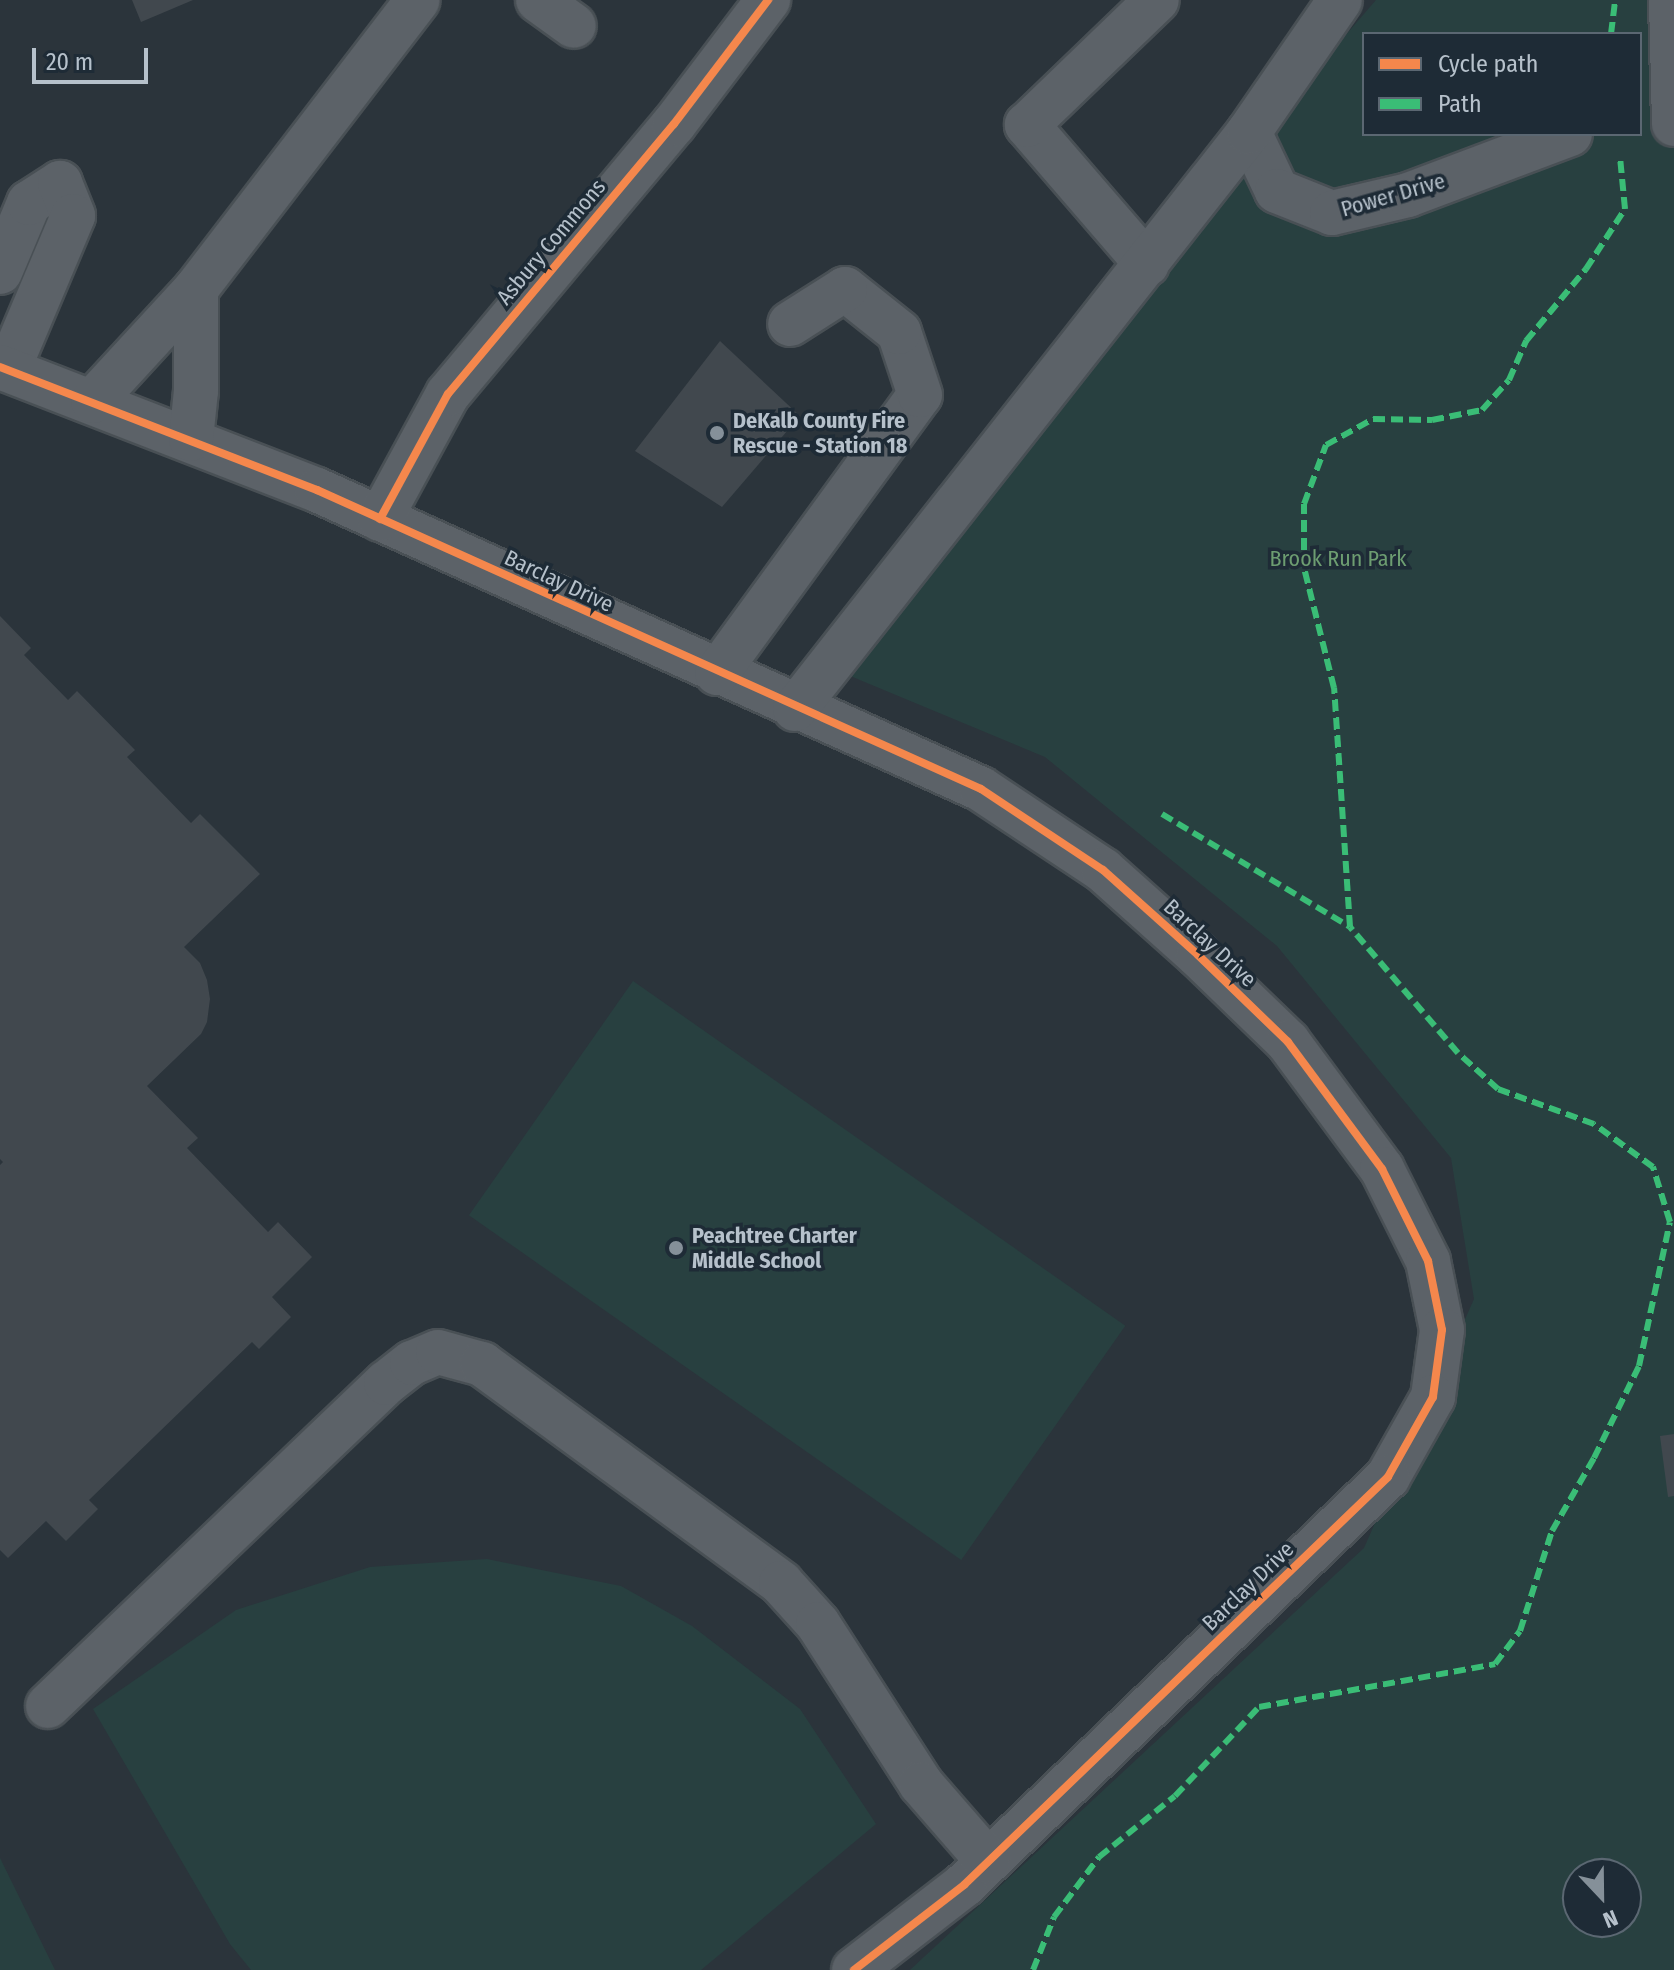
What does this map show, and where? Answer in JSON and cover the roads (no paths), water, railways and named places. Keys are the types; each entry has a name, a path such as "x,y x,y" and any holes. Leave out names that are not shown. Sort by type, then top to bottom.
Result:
{"street":[{"path":"93,401 196,289 418,0"},
{"path":"538,0 574,26"},
{"name":"Asbury Commons","path":"380,519 448,394 674,124 768,0"},
{"path":"1147,264 1027,125 1157,0"},
{"path":"1662,109 1671,0"},
{"path":"795,709 1249,132 1334,2"},
{"name":"Power Drive","path":"1249,132 1277,191 1332,213 1408,195 1565,136"},
{"path":"0,272 29,203 60,183 73,216 42,291 4,368"},
{"path":"0,279 28,258 42,291"},
{"path":"191,439 196,391 196,289"},
{"path":"717,673 920,395 899,332 845,289 790,324"},
{"name":"Barclay Drive","path":"4,368 191,439 380,519 795,709 981,789 1103,870 1243,999 1288,1042 1382,1169 1428,1261 1442,1330 1433,1397 1388,1477 964,1885 854,1970"},
{"path":"48,1706 386,1383 412,1363 438,1352 482,1364 781,1583 818,1624 921,1784 988,1861"}],"place":[{"name":"DeKalb County Fire Rescue - Station 18","path":"717,433"},
{"name":"Peachtree Charter Middle School","path":"676,1248"}],"park label":[{"name":"Brook Run Park","path":"1338,559"}]}
